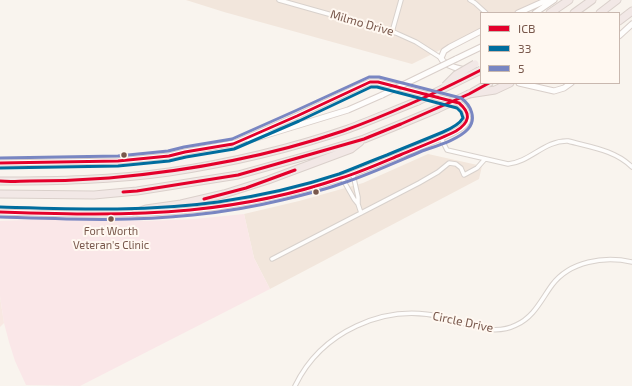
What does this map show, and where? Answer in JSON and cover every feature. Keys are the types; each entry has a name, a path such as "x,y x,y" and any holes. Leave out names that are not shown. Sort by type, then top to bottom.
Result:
{"highway":[{"path":"551,12 569,0"},
{"path":"575,12 592,0"},
{"path":"601,12 617,0"},
{"path":"620,20 632,11"},
{"path":"440,91 456,75 478,62"},
{"path":"0,181 81,180 170,172 227,162 293,146 377,118 480,72"},
{"path":"0,194 94,195 137,191 238,175 317,154 364,139 437,109 470,94 487,84"},
{"path":"470,94 495,90 508,84"},
{"path":"135,213 146,209 202,200 246,188 351,149 364,139"}],"main road":[{"path":"520,12 547,0"},
{"path":"536,12 554,0"},
{"path":"620,35 632,24"},
{"path":"480,32 450,47 444,51 440,58 447,65 480,72"},
{"path":"0,163 118,162 168,156 233,144 348,110 480,47"},
{"path":"0,212 92,214 135,213 227,206 299,191 353,174 441,138 463,127 468,120 468,115 463,106 454,102 378,82 370,82 233,144"},
{"path":"524,84 554,92 570,84"}],"street":[{"name":"Milmo Drive","path":"279,0 403,35 440,58"},
{"path":"392,32 401,0"},
{"path":"470,0 485,12"},
{"path":"441,138 447,150 508,164 513,164 556,142 568,141 614,154 622,158 632,167"},
{"path":"272,259 419,183 438,172 449,163 456,164 461,168 464,175 477,168 485,159"},
{"path":"353,174 358,204"},
{"path":"342,178 362,213"},
{"name":"Circle Drive","path":"295,386 312,359 328,343 347,330 368,321 380,317 415,313 443,317 483,329 507,329 530,317 553,284 565,273 574,268 584,263 596,260 609,259 632,262"}],"shaded area":[{"path":"186,0 542,0 517,12 480,12 480,30 412,64"},
{"path":"428,154 482,166 479,179 270,289 254,258 244,214 299,201 363,183"},
{"path":"244,214 254,258 270,289 80,386 26,385 15,361 4,323 0,296 0,221 53,219 148,221 194,219"},
{"path":"0,296 4,323 0,327"}],"transit line":[{"name":"ICB","path":"0,181 60,181 109,178 227,162 285,148 343,131 413,103 480,70"},
{"name":"5","path":"0,158 118,156 168,151 232,139 369,77 379,77 461,98 468,104 472,112 472,121 468,129 459,136 446,142 336,186 260,205 204,214 145,219 48,219 0,217"},
{"name":"ICB","path":"0,163 118,161 169,156 233,144 370,82 378,82 459,103 466,111 467,115 464,125 456,131 371,167 323,184 247,202 190,210 119,214 0,212"},
{"name":"ICB","path":"123,192 238,175 364,139 469,94 487,84"},
{"name":"33","path":"0,168 118,166 169,161 234,149 299,121 371,87 377,87 457,108 461,112 463,118 457,125 446,131 339,174 279,191 249,197 191,205 137,209 0,207"},
{"name":"ICB","path":"204,199 246,188 295,170"}],"place":[{"name":"Fort Worth Veteran's Clinic","path":"111,219"}]}
